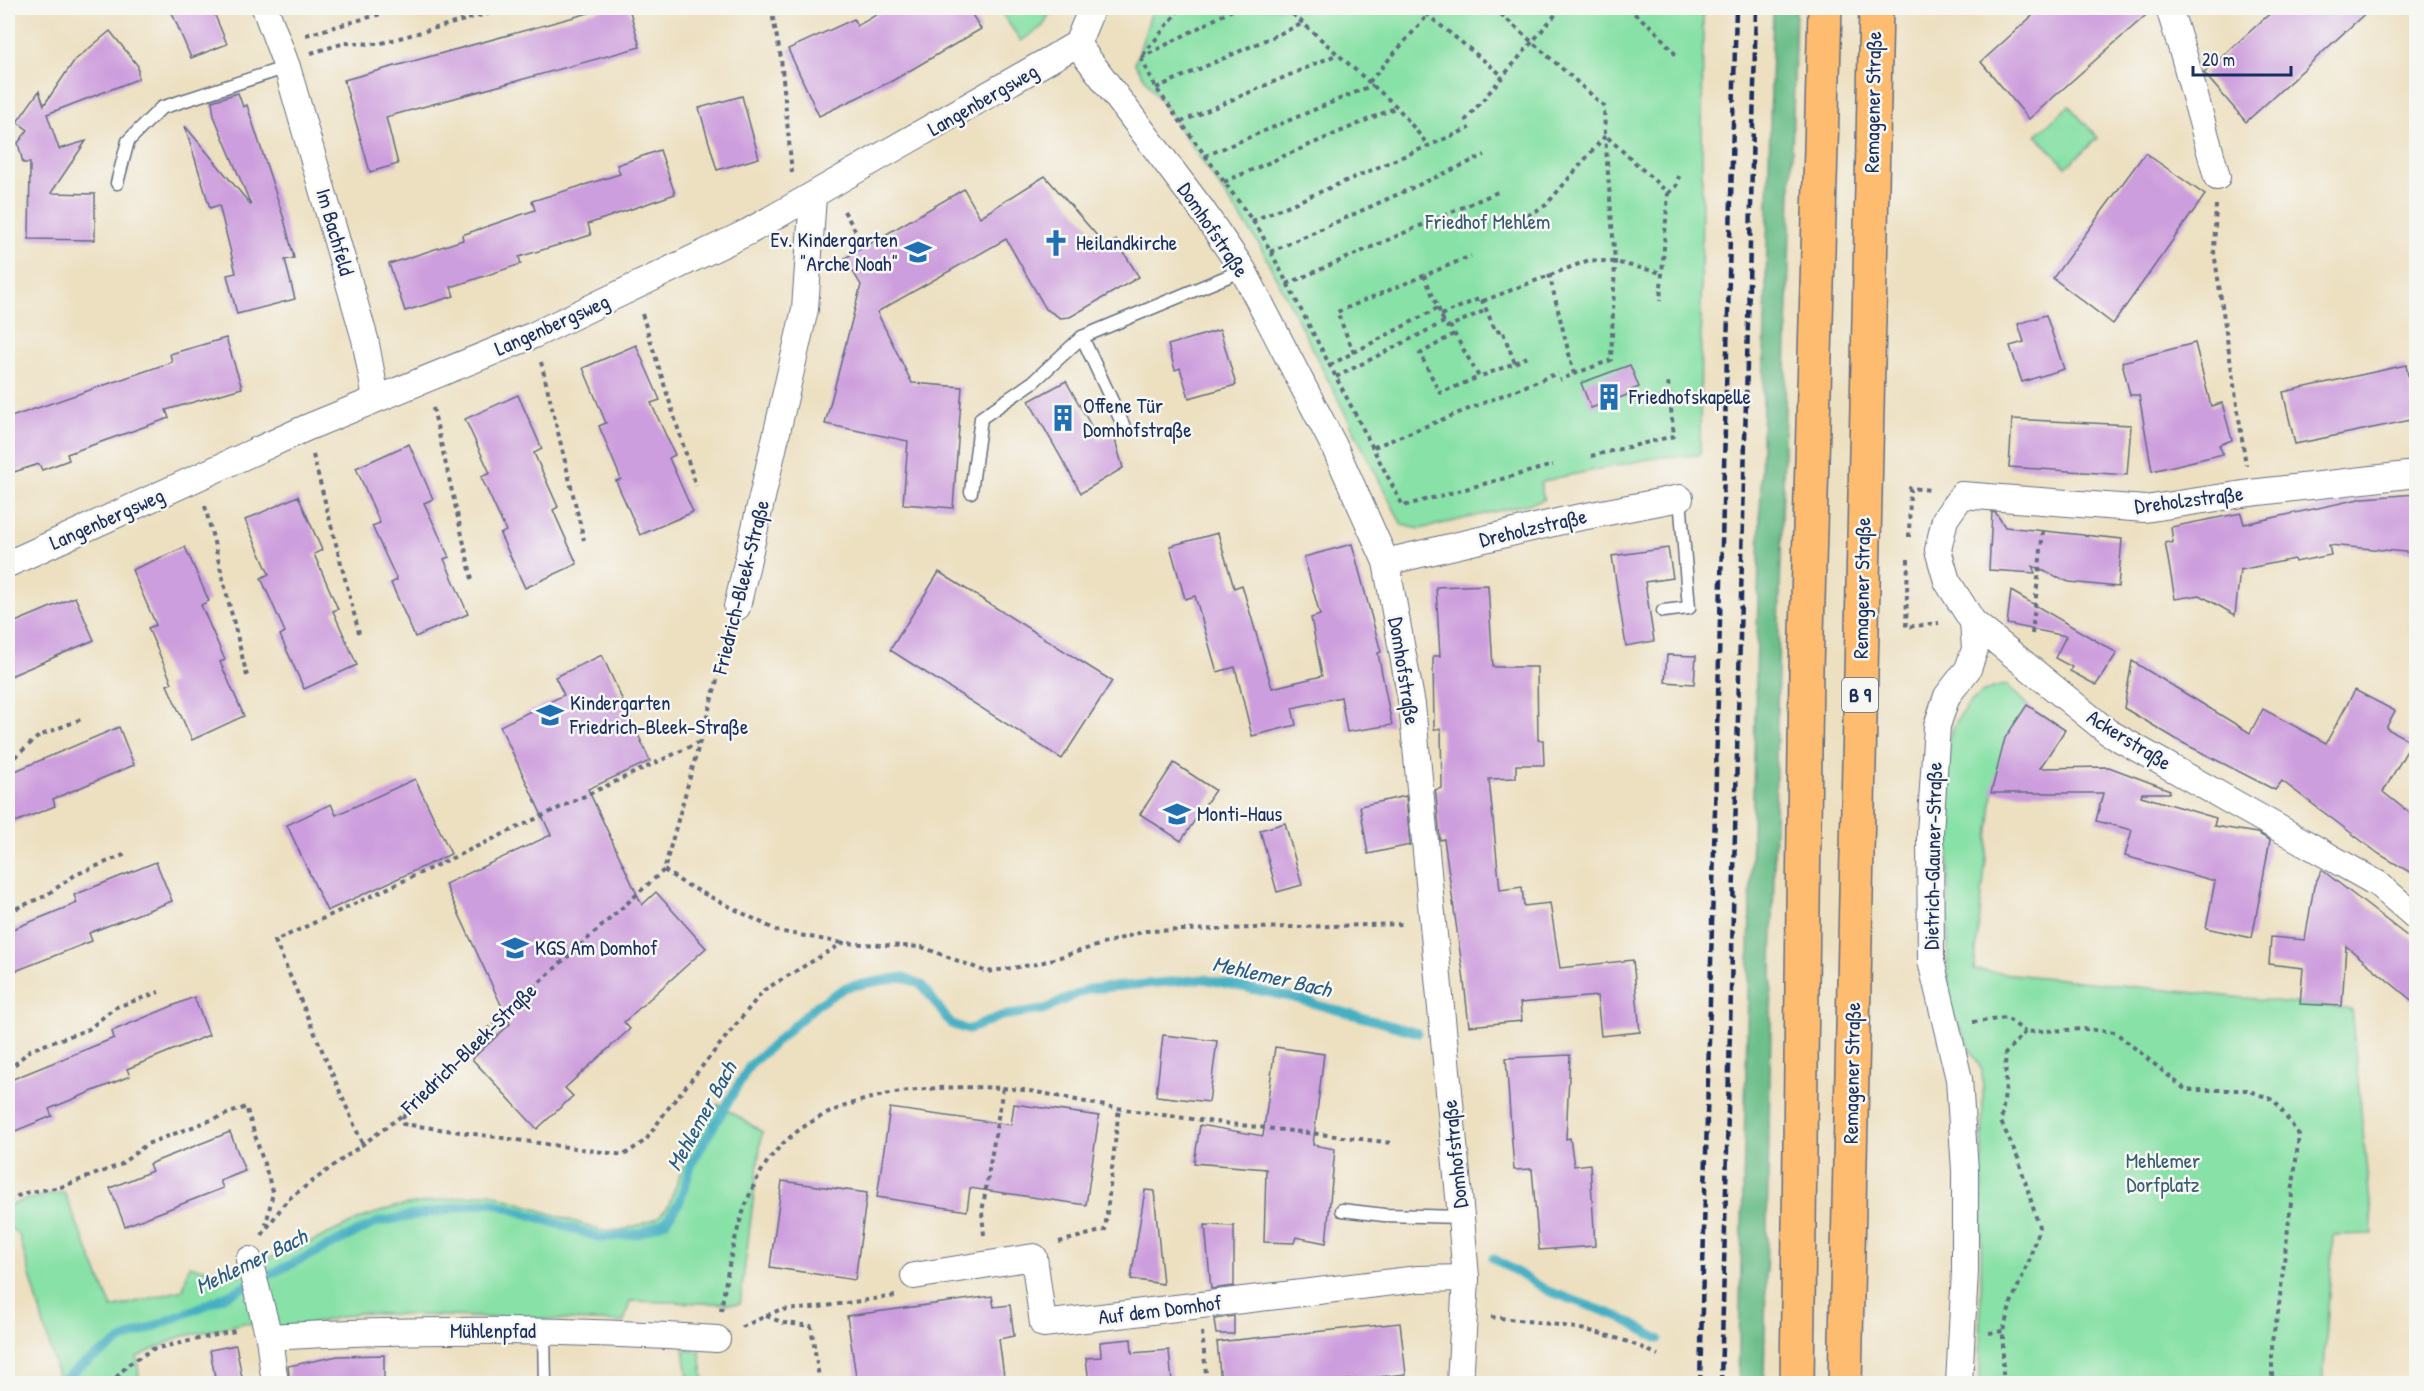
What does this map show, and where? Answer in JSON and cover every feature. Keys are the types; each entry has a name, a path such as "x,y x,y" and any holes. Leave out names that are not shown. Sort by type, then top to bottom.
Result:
{"main road":[{"path":"1797,1383 1806,669 1825,8"},
{"name":"Remagener Straße","path":"1845,1383 1876,8"}],"street":[{"name":"Im Bachfeld","path":"265,8 287,67 365,339 376,398"},
{"path":"1077,44 1092,8"},
{"path":"2169,8 2217,177"},
{"name":"Langenbergsweg","path":"8,564 306,428 534,335 633,287 813,197 1077,44"},
{"name":"Domhofstraße","path":"1077,44 1202,210 1243,270 1338,456 1386,562 1412,705 1431,923 1461,1217 1466,1278 1460,1383"},
{"name":"Friedrich-Bleek-Straße","path":"737,607 805,309 813,197"},
{"name":"Dreholzstraße","path":"1952,493 2046,503 2145,509 2250,493 2416,474"},
{"name":"Ackerstraße","path":"1952,493 1938,550 1947,581 1973,622 2108,732 2378,884 2416,917"},
{"name":"Dreholzstraße","path":"1386,562 1566,520 1680,498"},
{"name":"Dietrich-Glauner-Straße","path":"1959,1383 1964,1281 1965,1171 1959,1079 1931,961 1932,798 1937,726 1947,696 1968,669 1975,649 1973,622"},
{"path":"914,1276 1034,1257"},
{"name":"Auf dem Domhof","path":"1034,1257 1043,1324 1418,1280 1466,1278"},
{"path":"249,1260 265,1322 275,1383"},
{"name":"Mühlenpfad","path":"265,1322 350,1332 544,1331 717,1339"}],"lane":[{"path":"117,183 128,141 161,108 287,67"},
{"path":"970,492 981,418 1034,382 1082,337 1243,270"},
{"path":"1082,337 1126,431"},
{"path":"1662,611 1689,608 1680,498"},
{"path":"1342,1210 1384,1215 1461,1217"},
{"path":"544,1331 545,1383"}],"path":[{"path":"279,42 402,8"},
{"path":"287,67 309,53 345,43 378,44 508,8"},
{"path":"771,8 813,197 865,247"},
{"path":"1181,8 1141,58 1236,8"},
{"path":"1286,8 1397,107 1428,145"},
{"path":"1419,8 1503,76"},
{"path":"1205,156 1371,84 1434,8"},
{"path":"1494,8 1604,106 1615,262 1611,360 1560,380"},
{"path":"1465,121 1561,8"},
{"path":"1627,8 1653,28 1676,55"},
{"path":"1156,88 1304,23"},
{"path":"1181,122 1338,54"},
{"path":"1224,182 1397,107"},
{"path":"1252,221 1470,128"},
{"path":"1605,135 1668,193"},
{"path":"1512,225 1546,205 1605,135"},
{"path":"1270,252 1485,155"},
{"path":"1660,301 1668,193 1676,187 1679,176"},
{"path":"2217,177 2214,252 2250,493"},
{"path":"1287,284 1500,191"},
{"path":"1353,353 1337,312 1471,256"},
{"path":"1483,302 1589,260 1615,262 1662,273"},
{"path":"1549,274 1574,374"},
{"path":"1424,275 1447,327 1486,310"},
{"path":"633,287 696,486"},
{"path":"1441,315 1481,298 1496,332 1502,330 1515,363"},
{"path":"1330,365 1438,308"},
{"path":"1336,377 1444,322"},
{"path":"1450,326 1479,376"},
{"path":"1454,334 1420,354 1440,393 1531,356"},
{"path":"534,335 584,540"},
{"path":"1374,447 1558,373"},
{"path":"426,378 472,579"},
{"path":"1591,456 1674,436 1668,382"},
{"path":"306,428 359,633"},
{"path":"1403,506 1553,465"},
{"path":"198,479 247,676"},
{"path":"1910,488 1952,493"},
{"path":"2028,667 2046,503"},
{"name":"Friedrich-Bleek-Straße","path":"249,1260 266,1226 287,1200 404,1114 493,1024 664,870 737,607"},
{"path":"8,763 39,736 84,718"},
{"path":"362,1143 275,941 700,742"},
{"path":"8,912 45,896 75,875 126,854"},
{"path":"664,870 683,883 778,931 843,943 922,947 987,972 1037,964 1145,931 1431,923"},
{"path":"404,1114 403,1124 624,1155 646,1140 666,1111 764,990 843,943"},
{"path":"8,1071 30,1050 89,1029 114,1008 159,992"},
{"path":"1947,1025 2007,1018 2025,1032 2085,1029 2115,1032 2186,1090 2247,1090 2274,1100 2299,1135 2278,1313 2272,1341 2272,1383"},
{"path":"2003,1383 2003,1331 2039,1227 2018,1158 2001,1122 2006,1086 2005,1054 2025,1032"},
{"path":"717,1339 725,1281 736,1231 771,1157 795,1136 828,1113 879,1094 936,1088 1003,1088 1119,1108 1392,1143"},
{"path":"989,1264 982,1212 1003,1088"},
{"path":"8,1200 25,1193 61,1187 120,1165 147,1144 246,1107 273,1192 266,1226"},
{"path":"1034,1257 1050,1244 1105,1230 1119,1108"},
{"path":"717,1339 779,1310 812,1308 899,1296 914,1276"},
{"path":"1199,1305 1207,1383"},
{"path":"1464,1314 1570,1326 1626,1339 1658,1355"},
{"path":"766,1316 784,1323 811,1326 820,1383"},
{"path":"110,1383 129,1364 153,1349 265,1322"}],"green space":[{"path":"998,8 1052,8 1043,26 1021,41"},
{"name":"Friedhof Mehlem","path":"1153,8 1703,8 1700,455 1659,457 1556,478 1540,483 1544,500 1420,529 1402,525 1259,244 1135,64"},
{"path":"1773,8 1796,8 1778,665 1764,1383 1738,1384"},
{"path":"2069,106 2098,138 2066,167 2036,135"},
{"name":"Mehlemer Dorfplatz","path":"2007,685 2031,709 2009,742 1993,793 1974,970 2351,1009 2373,1234 2333,1235 2323,1383 1980,1383 1983,1089 1982,1071 1950,1008 1948,978 1949,739 1963,711 1977,696 1996,687"},
{"path":"718,1104 762,1132 740,1304 630,1301 624,1322 357,1313 285,1330 244,1323 180,1337 137,1357 139,1375 131,1383 60,1383 19,1235 8,1225 8,1206 24,1200 64,1192 112,1308 183,1290 189,1266 239,1275 265,1259 294,1250 362,1218 394,1207 490,1193 602,1231 622,1230 657,1218 668,1207 687,1156"},
{"path":"684,1350 700,1351 704,1383 689,1383"}],"building":[{"path":"170,8 212,8 227,44 191,58"},
{"path":"607,8 629,8 640,47 386,117 398,164 370,172 344,80"},
{"path":"888,8 968,8 981,29 892,81 819,116 788,49 854,19 857,26"},
{"path":"2041,8 2154,8 2029,119 1981,62"},
{"path":"2276,8 2371,8 2246,122 2204,73"},
{"path":"110,31 138,66 138,79 47,114 59,149 86,141 51,193 95,194 95,240 29,239 30,163 23,163 18,143 28,130 17,122 39,91 44,105 74,61"},
{"path":"238,93 243,107 247,105 284,219 294,258 285,260 295,299 237,314 227,275 236,273 219,205 210,208 185,126 251,205 214,116 212,101"},
{"path":"742,96 759,158 717,170 699,108"},
{"path":"660,150 675,194 588,224 591,235 519,257 521,264 451,287 454,296 405,311 389,264 463,240 462,235 535,210 532,201 620,174 617,165"},
{"path":"2145,153 2205,195 2113,324 2053,278"},
{"path":"1045,176 1106,246 1116,240 1139,277 1070,317 1060,318 1046,309 1006,239 877,312 912,383 962,387 953,508 903,504 908,441 825,424 861,285 845,258 964,189 980,217"},
{"path":"2046,315 2064,369 2022,382 2010,346 2024,342 2018,324"},
{"path":"1220,330 1236,385 1189,398 1180,368 1175,370 1168,345"},
{"path":"226,338 242,388 166,410 169,418 67,454 69,460 42,470 39,464 14,472 8,454 8,418 172,362 170,354"},
{"path":"2195,343 2211,406 2222,403 2232,440 2219,445 2223,454 2152,471 2139,395 2130,395 2122,362"},
{"path":"636,345 660,400 651,403 675,455 669,458 693,512 640,535 616,481 621,479 599,426 606,423 583,368"},
{"name":"Friedhofskapelle","path":"1630,365 1639,387 1629,391 1630,394 1591,408 1581,383"},
{"path":"2406,365 2416,419 2295,444 2283,392"},
{"name":"Offene Tür Domhofstraße","path":"1066,381 1099,440 1114,436 1123,468 1081,493 1029,401"},
{"path":"518,395 542,449 534,453 558,507 553,510 577,564 525,588 500,534 506,531 481,477 490,473 465,419"},
{"path":"2012,419 2131,425 2127,475 2009,467"},
{"path":"409,444 433,499 424,503 449,557 444,559 468,614 415,637 391,583 397,580 372,526 380,523 356,468"},
{"path":"2416,494 2416,553 2329,545 2331,555 2295,562 2294,559 2240,570 2235,615 2200,595 2175,599 2165,542 2173,543 2171,527 2241,513 2244,524 2364,498"},
{"path":"298,496 322,550 314,554 338,609 333,611 357,665 304,689 280,635 285,632 261,578 269,574 245,520"},
{"path":"1992,512 1996,513 2005,527 2122,539 2118,587 2069,582 2032,566 2035,573 1989,570"},
{"path":"1218,533 1234,588 1242,585 1272,688 1322,676 1311,618 1320,615 1304,557 1352,544 1381,652 1378,653 1392,725 1347,732 1341,697 1292,708 1296,725 1252,736 1235,667 1217,672 1195,596 1185,599 1170,546"},
{"path":"185,547 209,601 201,605 225,660 220,662 244,716 192,740 167,685 172,683 148,628 156,625 132,570"},
{"path":"1668,548 1673,578 1645,582 1654,641 1626,646 1612,556"},
{"path":"939,572 1112,681 1062,759 890,650"},
{"path":"1488,585 1493,667 1537,667 1538,740 1543,740 1544,765 1516,765 1516,778 1489,779 1500,890 1522,887 1524,906 1550,903 1560,968 1633,960 1640,1032 1601,1036 1597,996 1520,1003 1522,1021 1469,1026 1444,839 1440,840 1435,790 1442,788 1441,729 1434,729 1433,656 1440,656 1436,587"},
{"path":"2011,591 2117,653 2096,685 2070,671 2072,667 2055,658 2066,636 2007,624"},
{"path":"75,597 94,640 8,677 8,625"},
{"path":"602,655 650,761 588,789 642,905 656,892 706,948 624,1022 630,1029 565,1088 573,1096 537,1129 472,1059 510,1024 445,884 551,835 500,726 564,695 555,677"},
{"path":"1667,655 1696,656 1694,684 1665,682"},
{"path":"2132,661 2250,733 2263,709 2326,743 2355,690 2395,711 2386,728 2412,742 2383,792 2416,818 2416,876 2379,854 2282,781 2275,790 2181,742 2124,708"},
{"path":"2027,705 2065,730 2040,768 2109,767 2170,790 2169,793 2142,793 2141,796 2216,818 2214,826 2257,833 2270,840 2252,938 2206,928 2215,881 2125,856 2132,830 2096,821 2103,793 1991,793 2005,738"},
{"path":"119,727 134,765 53,799 55,806 8,825 8,774"},
{"path":"1174,763 1215,790 1181,841 1140,814"},
{"path":"415,779 451,854 327,911 287,825 331,804 336,815"},
{"path":"1406,796 1410,845 1368,854 1360,806"},
{"path":"1285,823 1302,885 1277,892 1260,830"},
{"path":"156,862 172,901 89,933 92,941 8,974 8,931 77,903 74,895"},
{"path":"2322,870 2416,943 2416,1004 2346,946 2342,1006 2300,1004 2303,968 2269,964 2271,937 2305,940 2314,886"},
{"path":"194,997 209,1035 127,1069 130,1076 49,1109 52,1116 8,1134 8,1081 114,1038 112,1031"},
{"path":"1163,1035 1217,1041 1209,1102 1156,1096"},
{"path":"1275,1047 1324,1054 1313,1145 1335,1149 1326,1243 1296,1237 1294,1243 1264,1242 1266,1169 1194,1163 1200,1125 1263,1136"},
{"path":"1570,1055 1566,1139 1570,1138 1574,1166 1590,1164 1595,1246 1539,1250 1532,1169 1514,1170 1506,1058"},
{"path":"1014,1104 1099,1116 1086,1205 970,1188 967,1211 877,1197 890,1108 1011,1125"},
{"path":"230,1132 245,1171 220,1181 223,1188 125,1226 110,1188 152,1171 149,1164"},
{"path":"782,1181 867,1193 855,1280 770,1267"},
{"path":"1145,1190 1154,1191 1163,1284 1131,1279"},
{"path":"1205,1225 1234,1226 1234,1286 1211,1289"},
{"path":"992,1296 994,1307 1010,1305 1014,1336 999,1339 1004,1376 949,1383 857,1383 847,1316"},
{"path":"1234,1316 1234,1334 1216,1334 1214,1319"},
{"path":"1400,1323 1406,1374 1322,1383 1221,1383 1217,1342"},
{"path":"1131,1339 1132,1353 1169,1350 1172,1383 1089,1383 1086,1358 1101,1357 1100,1342"},
{"path":"236,1345 243,1383 216,1383 210,1350"},
{"path":"384,1355 384,1383 290,1383 288,1366 338,1356"}],"waterway":[{"name":"Mehlemer Bach","path":"59,1384 79,1367 122,1340 213,1302 378,1222 490,1202 601,1238 641,1233 665,1222 679,1203 692,1163 750,1065 817,1005 846,987 903,977 922,985 951,1024 968,1030 1001,1016 1043,1010 1088,989 1204,979 1290,997 1418,1033"},
{"name":"Mehlemer Bach","path":"1493,1258 1548,1291 1620,1317 1659,1339"}],"railway":[{"path":"1700,1384 1736,8"},
{"path":"1721,1384 1756,8"}],"place":[{"name":"Heilandkirche","path":"1056,243"},
{"name":"Ev. Kindergarten \"Arche Noah\"","path":"918,252"},
{"name":"Friedhofskapelle","path":"1609,397"},
{"name":"Offene Tür Domhofstraße","path":"1063,418"},
{"name":"Kindergarten Friedrich-Bleek-Straße","path":"550,715"},
{"name":"Monti-Haus","path":"1177,814"},
{"name":"KGS Am Domhof","path":"515,948"}]}
